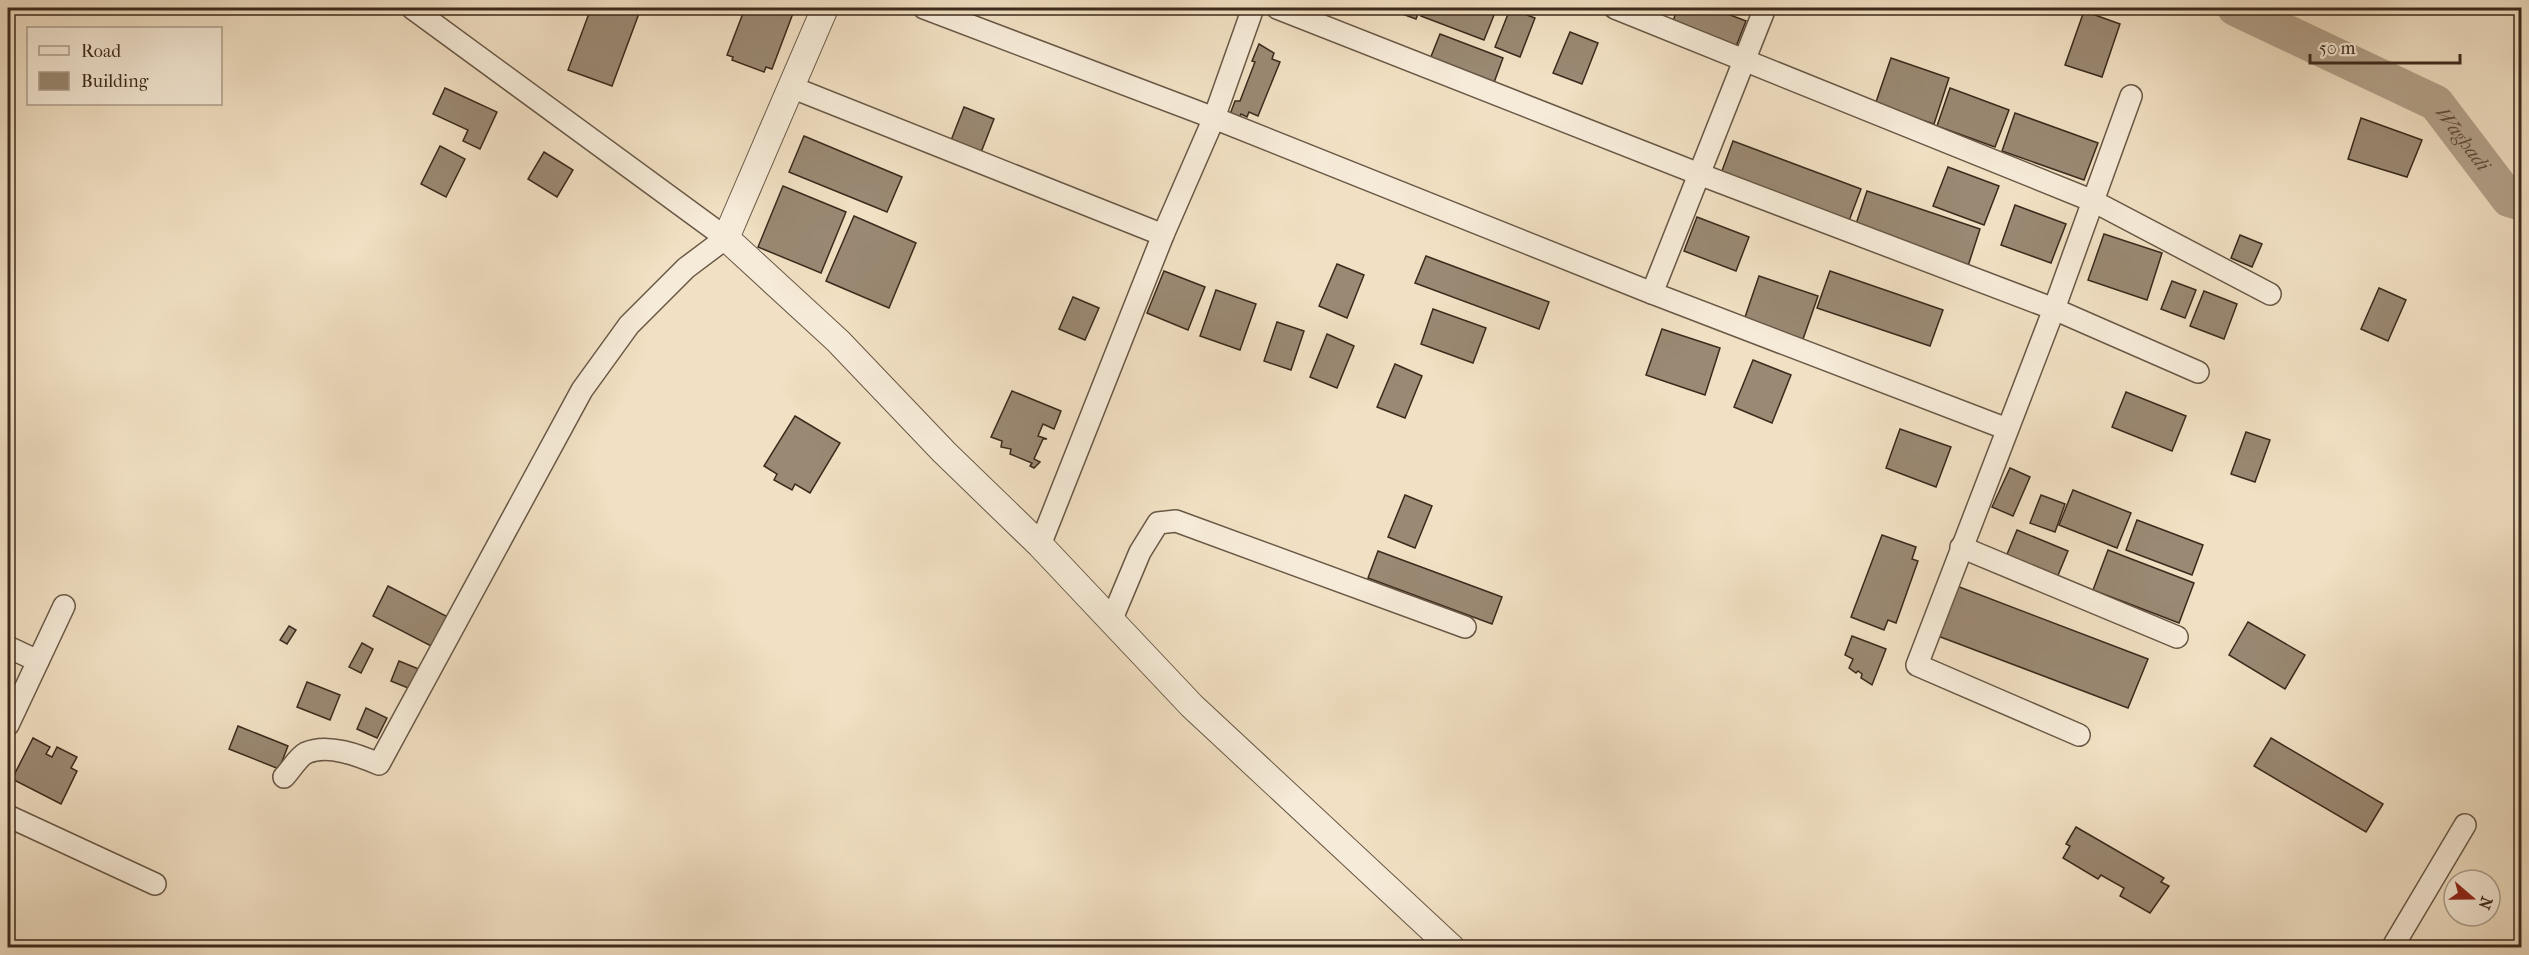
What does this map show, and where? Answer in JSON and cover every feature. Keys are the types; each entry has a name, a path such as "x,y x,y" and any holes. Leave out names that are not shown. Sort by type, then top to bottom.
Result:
{"street":[{"path":"412,8 726,238 838,341 944,452 1040,545 1192,706 1452,948"},
{"path":"284,777 306,753 323,750 352,754 379,764 582,390 629,325 686,268 726,238 825,8"},
{"path":"924,8 1214,118 1652,292 2007,429"},
{"path":"1040,545 1163,235 1214,118 1253,8"},
{"path":"1277,8 1699,174 2054,309 2198,372"},
{"path":"1615,8 2092,201 2270,294"},
{"path":"1652,292 1765,8"},
{"path":"791,87 1163,235"},
{"path":"2079,735 1917,665 2054,309 2132,96"},
{"path":"1111,621 1140,552 1158,523 1176,521 1465,627"},
{"path":"1961,547 2177,637"},
{"path":"8,725 64,606"},
{"path":"8,647 38,662"},
{"path":"8,816 155,884"},
{"path":"2392,948 2465,825"}],"building":[{"path":"591,8 641,8 612,86 568,70"},
{"path":"745,8 795,8 772,69 766,67 764,72 732,60 733,57 727,55"},
{"path":"1386,8 1420,8 1416,19"},
{"path":"1424,8 1489,8 1496,10 1484,40 1421,16"},
{"path":"1678,8 1712,8 1746,21 1735,49 1672,23"},
{"path":"1510,9 1535,18 1520,57 1495,47"},
{"path":"2084,11 2120,24 2102,77 2065,65"},
{"path":"1570,32 1598,43 1582,84 1553,73"},
{"path":"1440,34 1503,58 1492,88 1428,64"},
{"path":"1259,44 1274,53 1272,59 1280,62 1258,116 1249,112 1247,117 1241,114 1238,121 1229,117 1235,101 1240,101 1255,62 1252,61"},
{"path":"1891,58 1949,78 1934,124 1875,105"},
{"path":"445,88 497,112 480,149 463,141 468,130 433,114"},
{"path":"1950,88 2009,110 1995,147 1937,126"},
{"path":"964,107 994,119 980,155 950,143"},
{"path":"2015,113 2098,143 2084,180 2002,151"},
{"path":"2361,118 2422,140 2407,177 2348,159"},
{"path":"804,136 902,177 887,212 789,172"},
{"path":"1733,141 1861,189 1847,226 1719,179"},
{"path":"440,146 465,159 446,197 421,184"},
{"path":"544,152 573,170 557,197 528,179"},
{"path":"1948,167 1999,186 1984,225 1933,206"},
{"path":"783,186 846,212 821,273 758,247"},
{"path":"1867,191 1980,229 1968,266 1855,227"},
{"path":"2015,205 2066,224 2051,263 2001,245"},
{"path":"854,216 916,243 889,308 826,281"},
{"path":"1697,217 1749,237 1736,271 1684,251"},
{"path":"2104,234 2162,253 2147,300 2088,280"},
{"path":"2240,235 2262,244 2252,267 2231,258"},
{"path":"1426,256 1549,302 1539,329 1415,283"},
{"path":"1337,264 1364,275 1347,318 1319,306"},
{"path":"1164,271 1205,287 1188,330 1147,313"},
{"path":"1830,271 1943,310 1930,346 1817,308"},
{"path":"1759,276 1818,296 1802,342 1743,323"},
{"path":"2172,281 2196,290 2185,318 2161,309"},
{"path":"2379,288 2406,300 2388,341 2361,329"},
{"path":"1216,290 1256,304 1240,350 1200,336"},
{"path":"2204,291 2237,304 2224,339 2190,326"},
{"path":"1073,297 1099,308 1085,340 1059,329"},
{"path":"1433,309 1486,328 1473,363 1421,344"},
{"path":"1277,322 1304,331 1291,370 1264,361"},
{"path":"1662,329 1720,348 1705,395 1646,375"},
{"path":"1327,334 1354,346 1337,388 1310,377"},
{"path":"1753,360 1791,375 1772,423 1734,407"},
{"path":"1395,364 1422,376 1405,418 1377,407"},
{"path":"1012,391 1061,411 1054,429 1043,424 1038,436 1047,439 1043,439 1034,459 1040,462 1034,468 1030,466 1032,463 1010,454 1011,449 1001,447 1002,441 991,437"},
{"path":"2126,392 2186,416 2172,451 2112,427"},
{"path":"795,416 840,443 810,493 795,484 792,490 774,480 777,474 764,466"},
{"path":"1900,429 1951,447 1936,487 1886,468"},
{"path":"2246,432 2270,440 2255,482 2231,474"},
{"path":"2010,468 2030,477 2013,516 1992,507"},
{"path":"2073,490 2131,513 2117,548 2059,525"},
{"path":"1405,495 1432,506 1415,548 1388,537"},
{"path":"2041,495 2065,504 2055,532 2030,523"},
{"path":"2137,520 2203,545 2192,575 2126,550"},
{"path":"2017,530 2068,551 2054,585 2003,564"},
{"path":"1882,535 1916,547 1912,559 1918,561 1896,623 1888,620 1884,630 1851,617"},
{"path":"2108,550 2194,583 2179,623 2093,590"},
{"path":"1378,551 1502,597 1492,624 1368,578"},
{"path":"1949,583 2148,659 2128,708 1930,633"},
{"path":"388,586 448,617 433,647 373,616"},
{"path":"2248,622 2305,655 2285,689 2229,655"},
{"path":"289,626 296,630 287,644 280,640"},
{"path":"1852,636 1886,649 1872,685 1861,678 1862,674 1858,671 1856,673 1849,668 1853,659 1845,655"},
{"path":"362,643 373,649 361,673 349,667"},
{"path":"399,661 421,670 413,690 391,681"},
{"path":"307,682 340,695 330,720 297,707"},
{"path":"366,708 387,718 377,738 357,729"},
{"path":"238,726 288,746 279,769 229,749"},
{"path":"33,738 50,747 46,754 52,757 57,747 77,757 71,768 77,771 61,804 12,779"},
{"path":"2271,738 2383,804 2366,832 2254,766"},
{"path":"2076,827 2164,878 2161,882 2169,886 2150,913 2120,896 2124,888 2101,875 2098,879 2063,858 2070,846 2066,844"}],"waterway":[{"name":"Waghadi","path":"2235,8 2436,103 2509,199 2522,203"}]}
